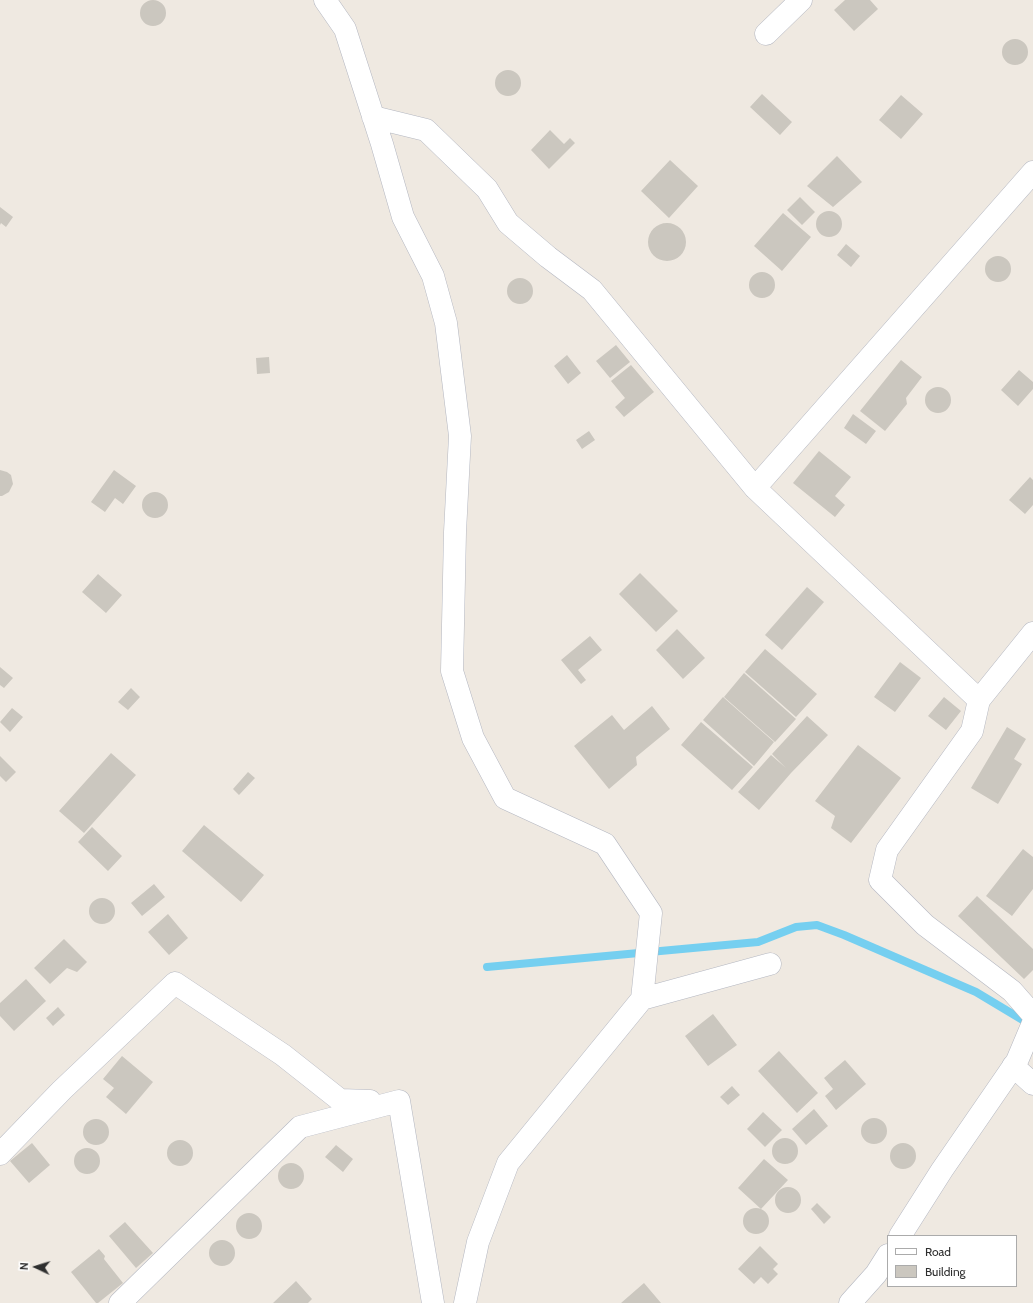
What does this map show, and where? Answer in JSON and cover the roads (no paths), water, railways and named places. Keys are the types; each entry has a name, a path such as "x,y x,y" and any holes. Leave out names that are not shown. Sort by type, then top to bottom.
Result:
{"street":[{"path":"324,0 344,30 382,144 403,217 433,276 446,323 460,436 455,532 452,671 473,738 505,798 605,844 651,913 642,999 508,1163 478,1242 465,1303"},
{"path":"766,34 801,0"},
{"path":"373,117 426,130 487,189 508,223 548,257 592,290 755,488 979,700"},
{"path":"755,488 1033,172"},
{"path":"1033,633 979,700 972,731 888,850 880,880 925,925 1012,991 1033,1014"},
{"path":"642,999 770,964"},
{"path":"0,1154 62,1090 176,983 283,1055 340,1100 400,1101"},
{"path":"901,1235 942,1170 1013,1066 1030,1030"},
{"path":"1013,1066 1033,1084"},
{"path":"120,1303 300,1127 400,1101"},
{"path":"400,1101 433,1303"},
{"path":"850,1303 876,1274 887,1257"}],"waterway":[{"path":"487,967 758,942 796,927 817,925 844,935 976,992 1031,1025"}]}
